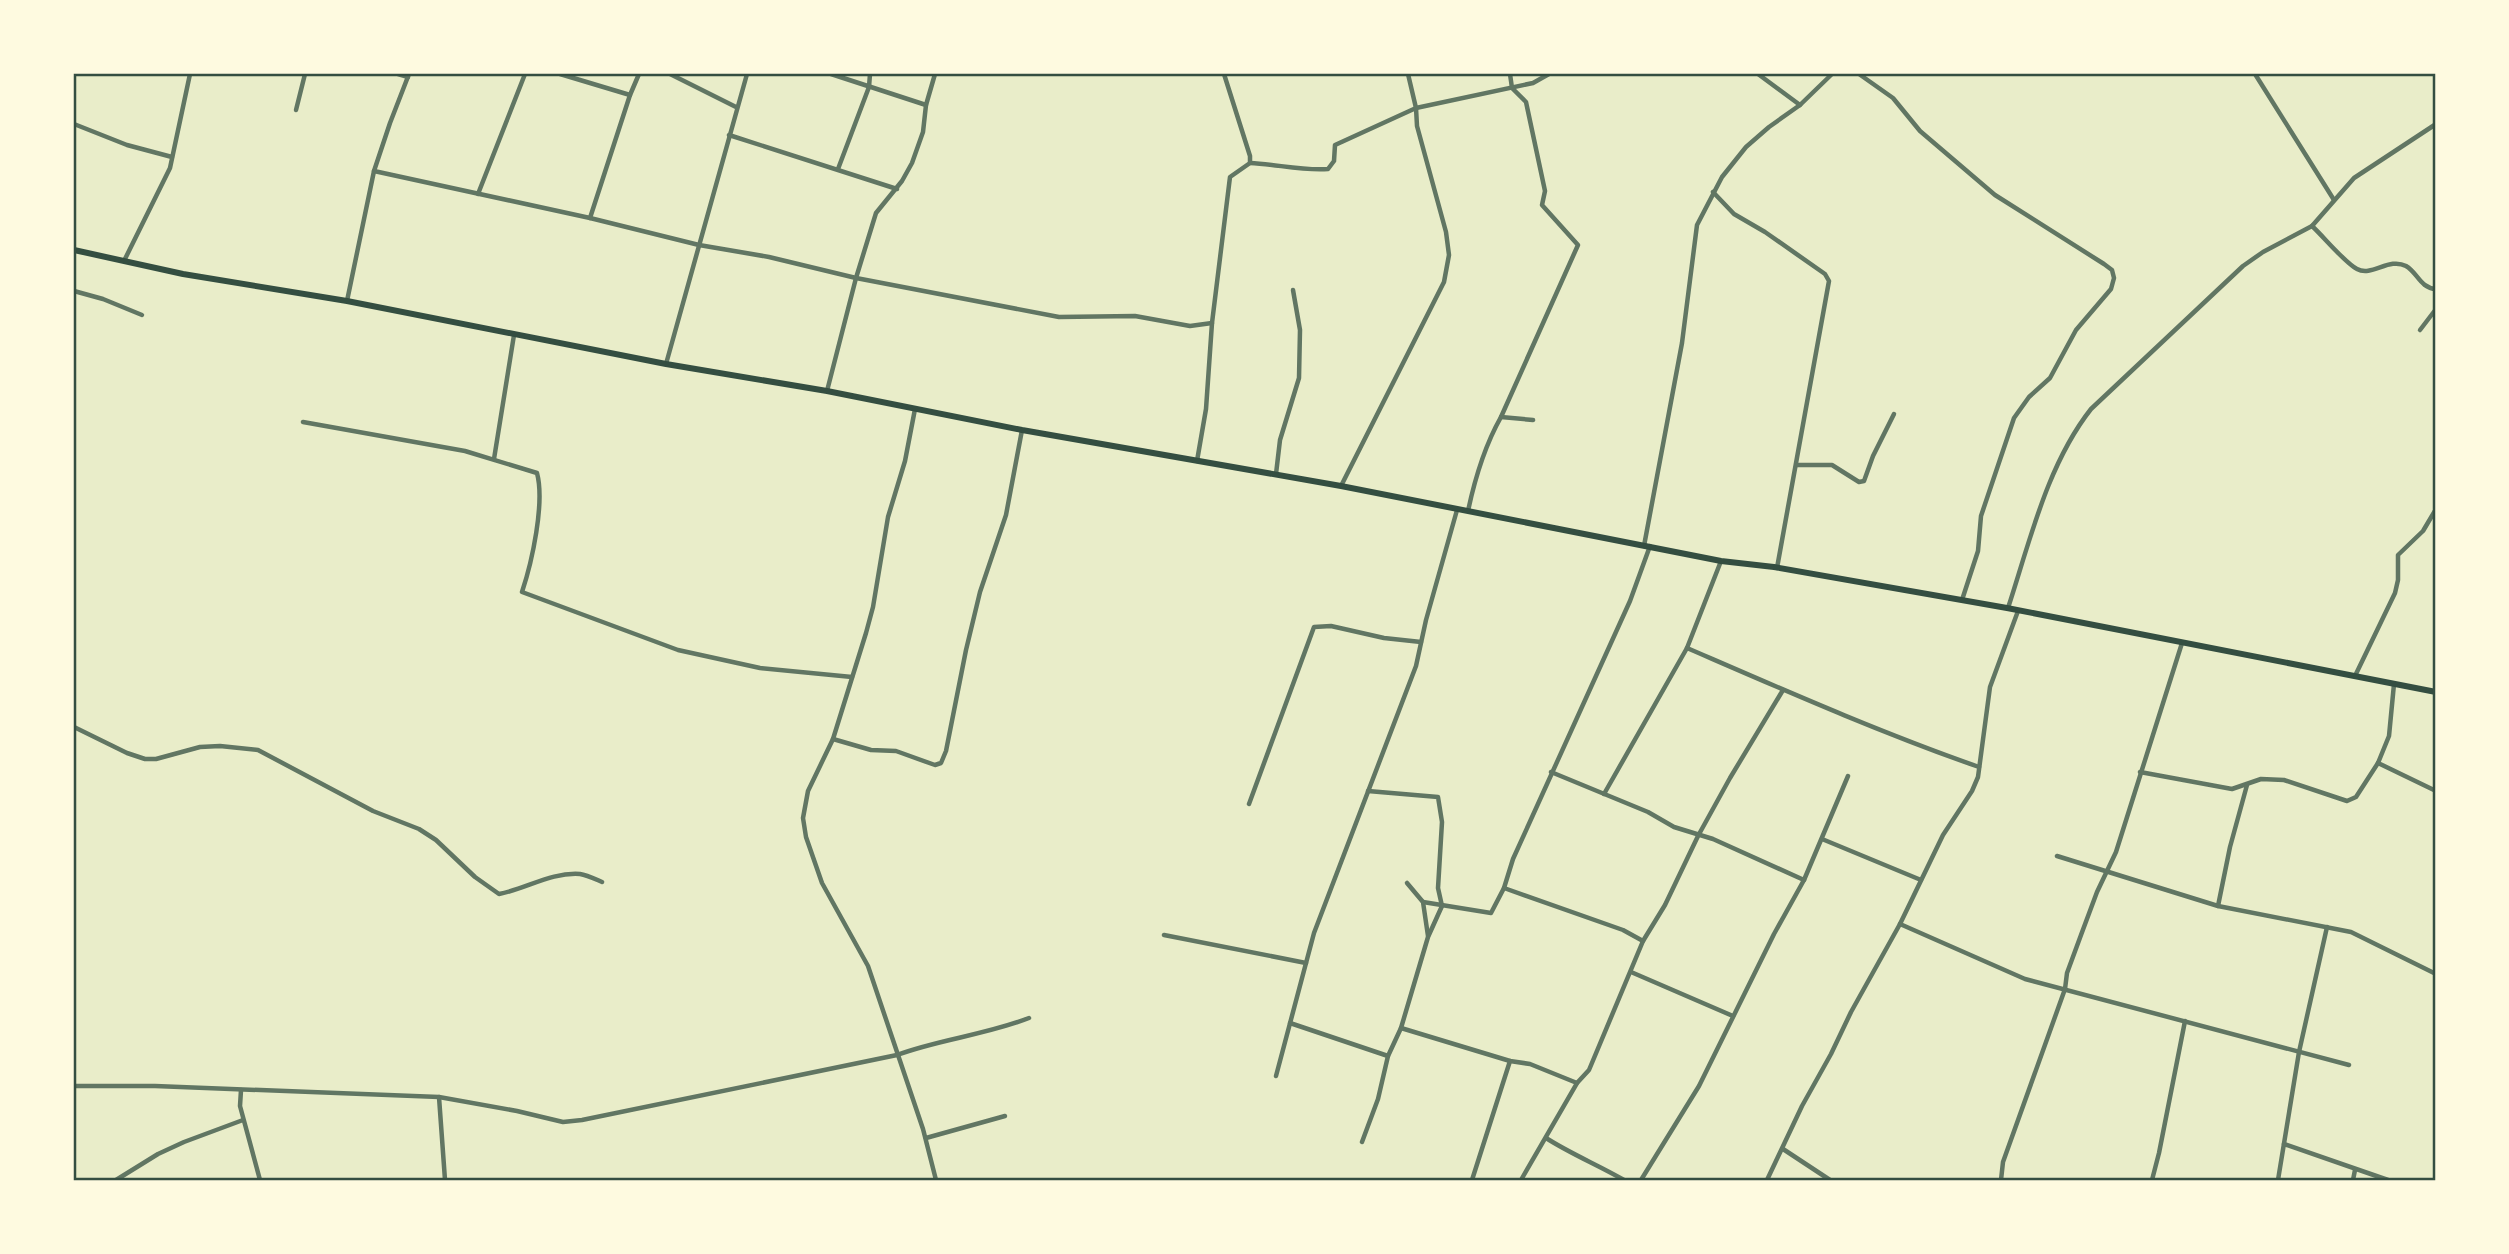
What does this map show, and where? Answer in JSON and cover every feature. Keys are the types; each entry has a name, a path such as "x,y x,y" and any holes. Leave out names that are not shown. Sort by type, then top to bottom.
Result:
{"main road":[{"path":"74,250 666,364 916,407 1022,430 1341,486 1721,561 1777,568 2007,608 2435,692"}],"street":[{"path":"124,261 146,211 164,184 190,74"},
{"path":"296,110 305,74"},
{"path":"347,301 374,171 409,75 398,74"},
{"path":"478,194 524,74"},
{"path":"560,74 630,94"},
{"path":"590,218 639,74"},
{"path":"670,74 736,107"},
{"path":"666,364 747,74"},
{"path":"831,74 926,104"},
{"path":"838,169 869,87 870,74"},
{"path":"827,391 876,213 897,189 912,163 923,132 926,104 935,74"},
{"path":"1224,74 1250,163"},
{"path":"1341,486 1444,282 1449,255 1446,232 1417,125 1416,107 1408,74"},
{"path":"1468,511 1476,473 1491,434 1578,245 1542,205 1545,191 1526,102 1512,88 1510,74"},
{"path":"1197,462 1206,409 1212,323 1230,177 1250,163 1280,164 1307,170 1328,169 1334,160 1335,145 1416,107 1533,83 1549,74"},
{"path":"1758,74 1800,105"},
{"path":"1423,902 1491,913 1504,888 1513,859 1630,601 1647,546 1682,342 1696,225 1713,192 1746,147 1800,105 1832,74"},
{"path":"1859,74 1893,98 1920,131 1995,195 2104,264 2112,270 2114,278 2111,289 2076,330 2050,379 2029,397 2014,418 1981,516 1978,551 1962,600"},
{"path":"2255,74 2334,200"},
{"path":"74,124 127,145 172,157"},
{"path":"2007,608 2045,496 2075,429 2091,409 2243,266 2312,226 2354,178 2435,124"},
{"path":"729,135 897,189"},
{"path":"374,171 590,218 699,246 769,257 856,278 1059,317 1135,316 1190,326 1212,323"},
{"path":"1713,192 1734,214 1825,274 1829,281 1777,568"},
{"path":"2312,226 2356,269 2368,270 2395,263 2408,267 2424,286 2435,289"},
{"path":"1276,474 1280,440 1299,377 1300,330 1293,289"},
{"path":"74,291 103,299 142,315"},
{"path":"2420,330 2435,309"},
{"path":"494,459 514,335"},
{"path":"916,407 905,461 888,517 873,607 833,739 808,791 803,818 806,837 821,883 868,965 926,1138 936,1181"},
{"path":"1797,466 1826,464 1859,482 1864,481 1894,414"},
{"path":"1501,417 1533,420"},
{"path":"303,422 465,451 537,473 541,487 530,568 522,592 678,650 761,668 852,677"},
{"path":"833,739 871,750 896,751 934,765 941,763 946,751 965,650 980,592 1006,515 1022,430"},
{"path":"2355,676 2395,593 2398,555 2423,531 2435,509"},
{"path":"1276,1076 1314,933 1416,666 1457,510"},
{"path":"1604,794 1687,648 1721,561"},
{"path":"1767,1181 1802,1106 1900,924 1943,835 1972,791 1978,777 1990,687 2018,611"},
{"path":"1249,804 1314,627 1331,626 1384,638 1421,642"},
{"path":"2001,1181 2003,1161 2066,989 2067,973 2116,852 2182,643"},
{"path":"1687,648 1890,736 1979,767"},
{"path":"2140,772 2232,789 2261,779 2284,780 2347,801 2356,797 2378,763 2389,736 2394,684"},
{"path":"1521,1181 1577,1083 1589,1070 1643,941 1665,905 1698,836 1783,690"},
{"path":"74,727 145,759 156,759 200,747 231,746 258,750 373,811 419,829 436,840 475,877 499,894 517,891 552,877 580,874 601,882"},
{"path":"2378,763 2435,792"},
{"path":"1552,772 1804,880"},
{"path":"1641,1181 1699,1086 1804,880 1848,776"},
{"path":"2218,906 2247,785"},
{"path":"1362,1142 1378,1099 1388,1056 1401,1028 1428,937 1442,906 1438,888 1442,822 1438,797 1368,791"},
{"path":"1822,839 1921,880"},
{"path":"2057,856 2218,906 2351,932 2435,974"},
{"path":"1407,883 1423,902 1428,937"},
{"path":"1504,888 1623,930 1643,941"},
{"path":"1900,924 2025,979 2349,1065"},
{"path":"2278,1181 2299,1052 2327,926"},
{"path":"1164,935 1306,963"},
{"path":"1631,971 1733,1016"},
{"path":"74,1086 364,1092 439,1097 563,1122 897,1055 923,1046 967,1038 1029,1018"},
{"path":"2152,1181 2185,1021"},
{"path":"1290,1023 1388,1056"},
{"path":"1401,1028 1510,1061 1530,1064 1577,1083"},
{"path":"1472,1181 1510,1061"},
{"path":"241,1090 240,1106 260,1181"},
{"path":"439,1097 444,1181"},
{"path":"926,1138 1005,1116"},
{"path":"116,1181 158,1154 243,1120"},
{"path":"1546,1138 1624,1181"},
{"path":"2284,1144 2388,1181"},
{"path":"1783,1149 1830,1181"},
{"path":"2353,1181 2355,1170"}]}
